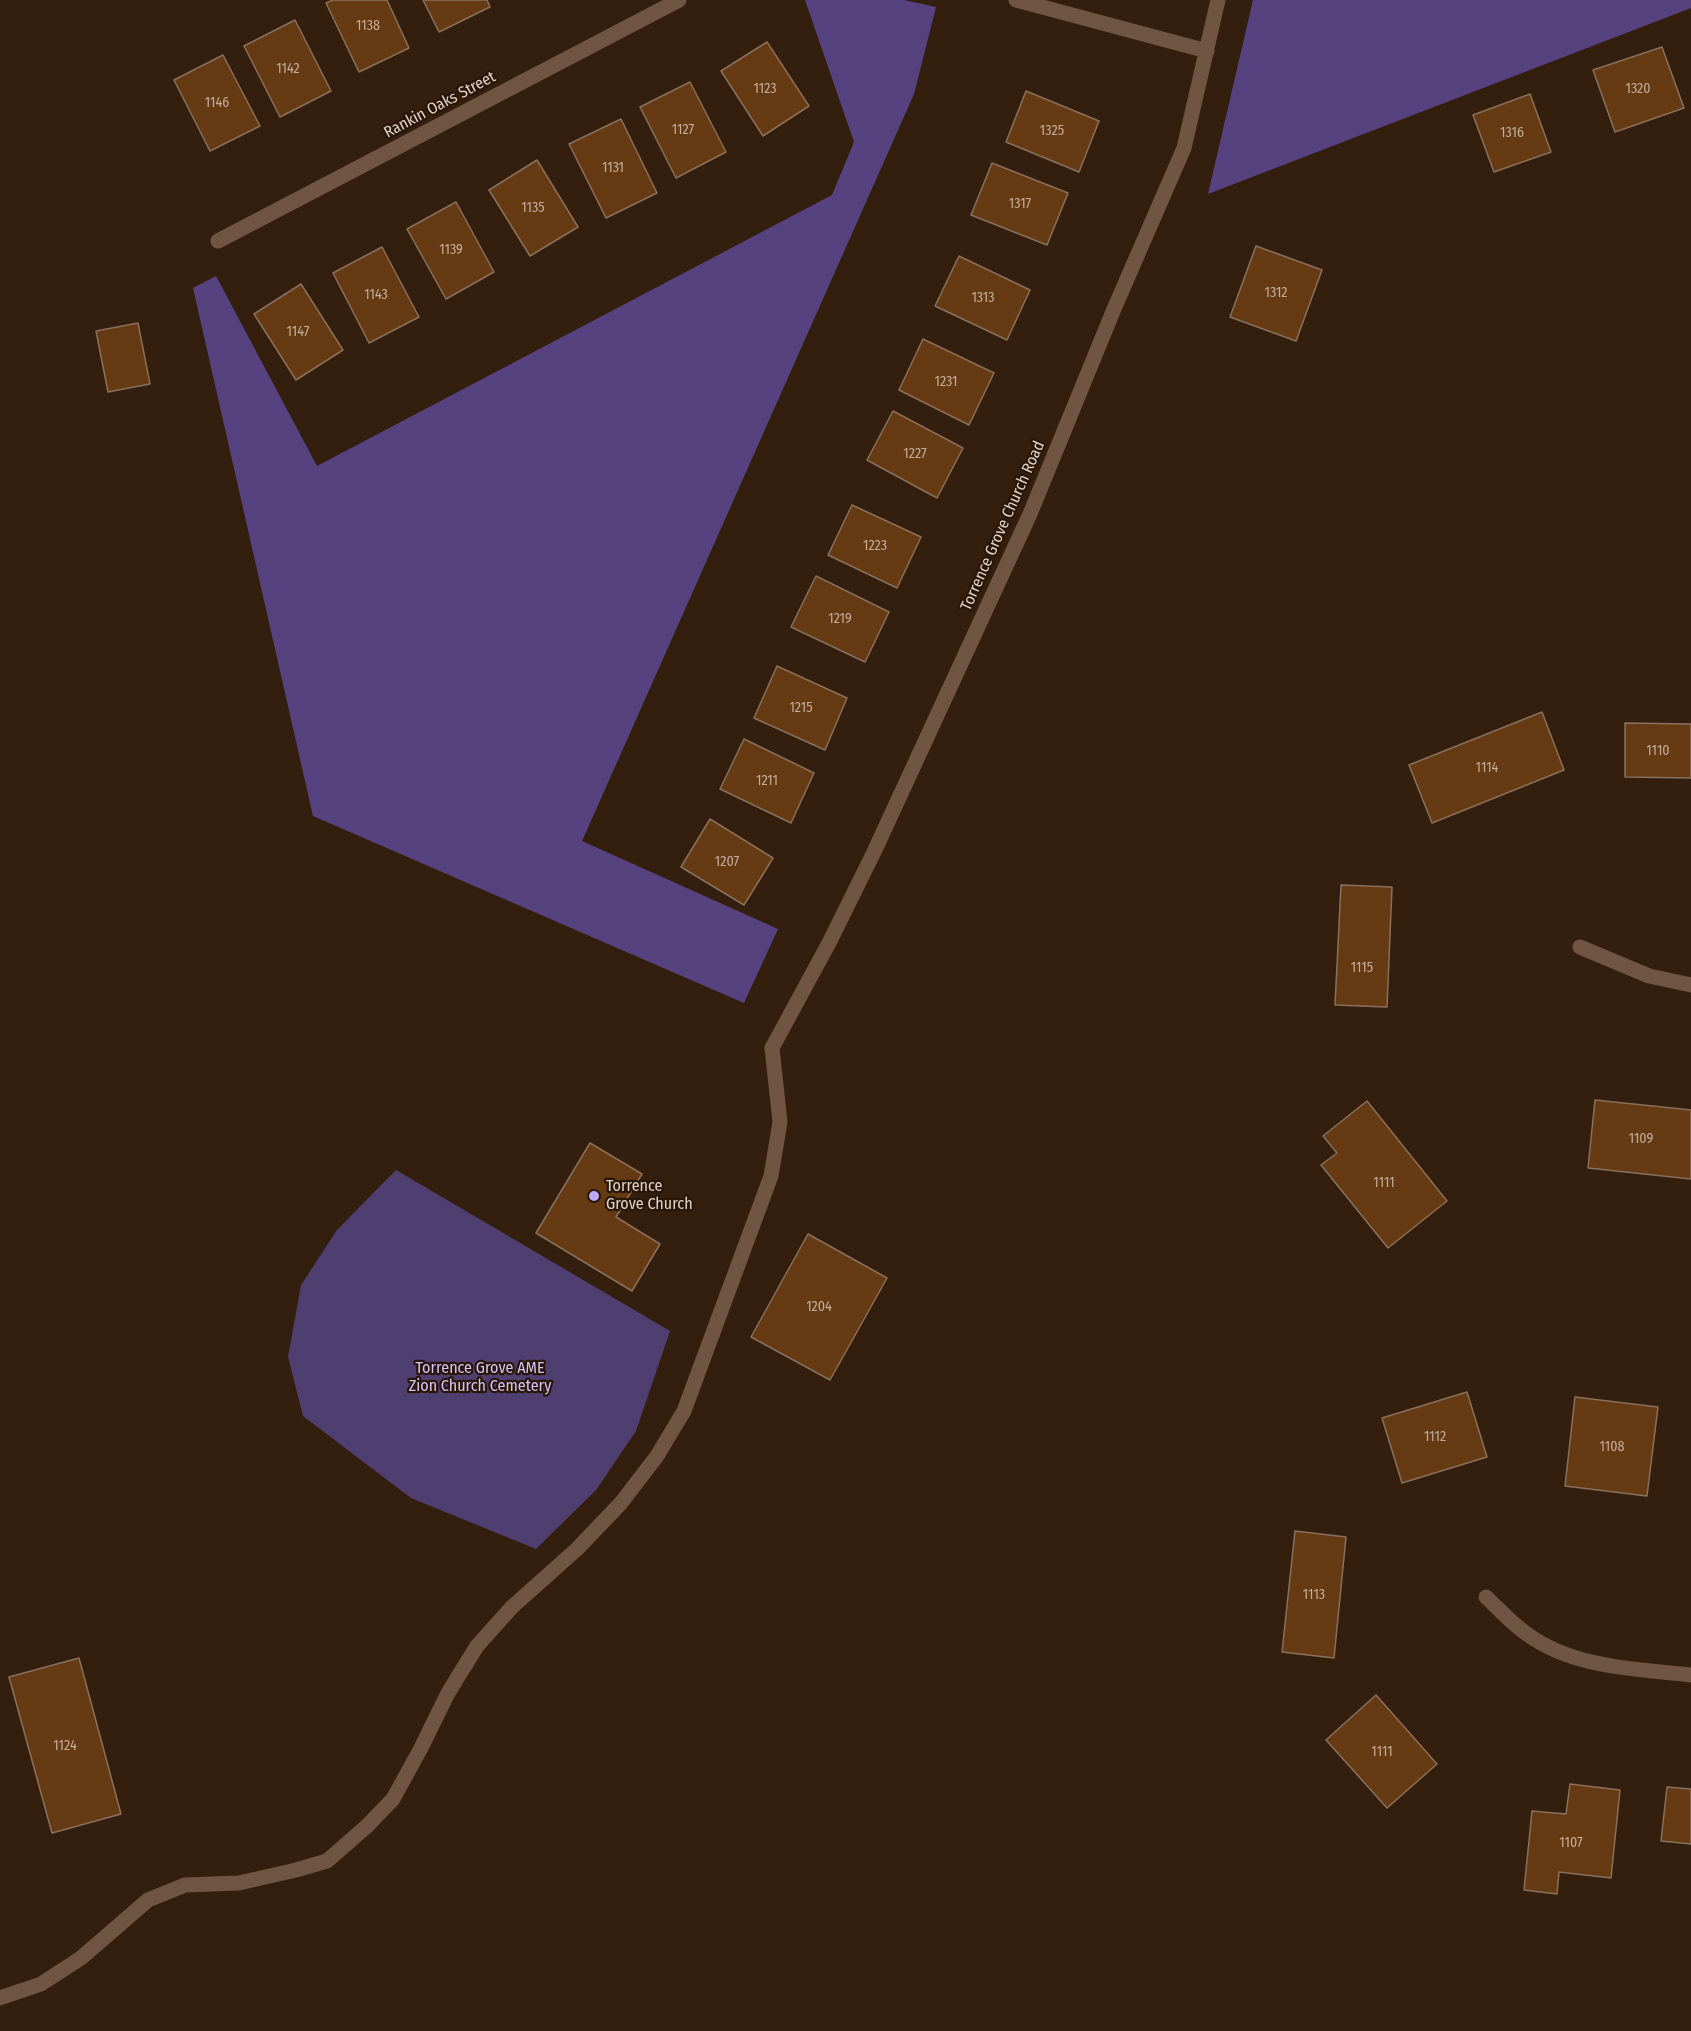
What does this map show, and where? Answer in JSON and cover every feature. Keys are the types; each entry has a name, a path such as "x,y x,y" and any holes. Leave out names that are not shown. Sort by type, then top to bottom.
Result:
{"street":[{"name":"Rankin Oaks Street","path":"218,241 679,0"},
{"path":"1016,0 1207,51"},
{"name":"Torrence Grove Church Road","path":"0,1998 41,1984 81,1959 148,1900 185,1885 239,1883 327,1861 367,1826 393,1799 448,1693 477,1646 512,1606 578,1549 621,1503 657,1456 684,1411 771,1176 780,1122 772,1048 830,942 874,852 1030,514 1114,309 1184,148 1218,0"},
{"path":"1580,946 1649,976 1691,985"},
{"path":"1486,1597 1526,1634 1570,1657 1631,1668 1691,1675"}],"green space":[{"name":"Torrence Grove AME Zion Church Cemetery","path":"396,1170 670,1331 636,1431 596,1490 536,1549 411,1498 303,1416 288,1357 301,1285 337,1230"}],"shaded area":[{"path":"805,0 904,0 936,7 914,94 582,841 778,929 744,1003 313,816 193,288 216,276 317,466 832,195 854,142"},
{"path":"1253,0 1691,0 1691,8 1208,194"}],"building":[{"path":"333,0 387,0 409,48 359,72 326,3"},
{"path":"423,0 487,0 490,7 439,32"},
{"path":"295,20 331,91 280,117 244,46"},
{"path":"767,42 809,106 763,136 721,71"},
{"path":"1662,47 1684,108 1615,132 1593,70"},
{"path":"223,55 260,126 210,151 174,80"},
{"path":"690,82 726,152 676,178 640,107"},
{"path":"1026,91 1099,121 1079,172 1006,142"},
{"path":"1530,94 1551,152 1494,172 1473,115"},
{"path":"621,119 657,193 606,218 569,144"},
{"path":"537,160 578,227 530,256 489,190"},
{"path":"992,163 1068,193 1047,245 971,215"},
{"path":"456,202 494,272 446,299 407,229"},
{"path":"1256,246 1322,270 1296,341 1230,317"},
{"path":"382,247 419,317 369,343 333,273"},
{"path":"959,256 1030,290 1007,340 935,306"},
{"path":"301,284 343,350 296,380 254,314"},
{"path":"138,323 150,384 108,392 96,331"},
{"path":"923,339 994,373 969,425 899,390"},
{"path":"893,411 963,448 937,498 867,460"},
{"path":"852,505 921,537 897,588 828,555"},
{"path":"816,576 889,612 865,662 791,627"},
{"path":"777,666 847,698 825,750 754,718"},
{"path":"1542,712 1564,770 1432,823 1409,765"},
{"path":"1625,723 1691,724 1691,778 1625,777"},
{"path":"744,739 814,773 791,823 720,789"},
{"path":"710,819 773,858 744,905 681,867"},
{"path":"1341,885 1392,887 1387,1007 1335,1005"},
{"path":"1595,1100 1691,1110 1691,1179 1588,1168"},
{"path":"1367,1101 1447,1201 1388,1248 1321,1165 1337,1153 1323,1136"},
{"name":"Torrence Grove Church","path":"590,1143 642,1174 616,1217 660,1244 632,1291 536,1233"},
{"path":"808,1234 887,1278 830,1380 751,1337"},
{"path":"1467,1392 1487,1457 1402,1483 1382,1418"},
{"path":"1575,1397 1658,1407 1647,1496 1565,1486"},
{"path":"1295,1531 1346,1537 1334,1658 1282,1652"},
{"path":"79,1658 121,1814 52,1833 9,1677"},
{"path":"1376,1695 1437,1764 1387,1808 1326,1740"},
{"path":"1570,1784 1620,1790 1611,1878 1559,1872 1557,1894 1524,1890 1532,1811 1566,1814"},
{"path":"1667,1787 1691,1789 1691,1844 1661,1841"}],"place":[{"name":"Torrence Grove Church","path":"594,1196"}]}
